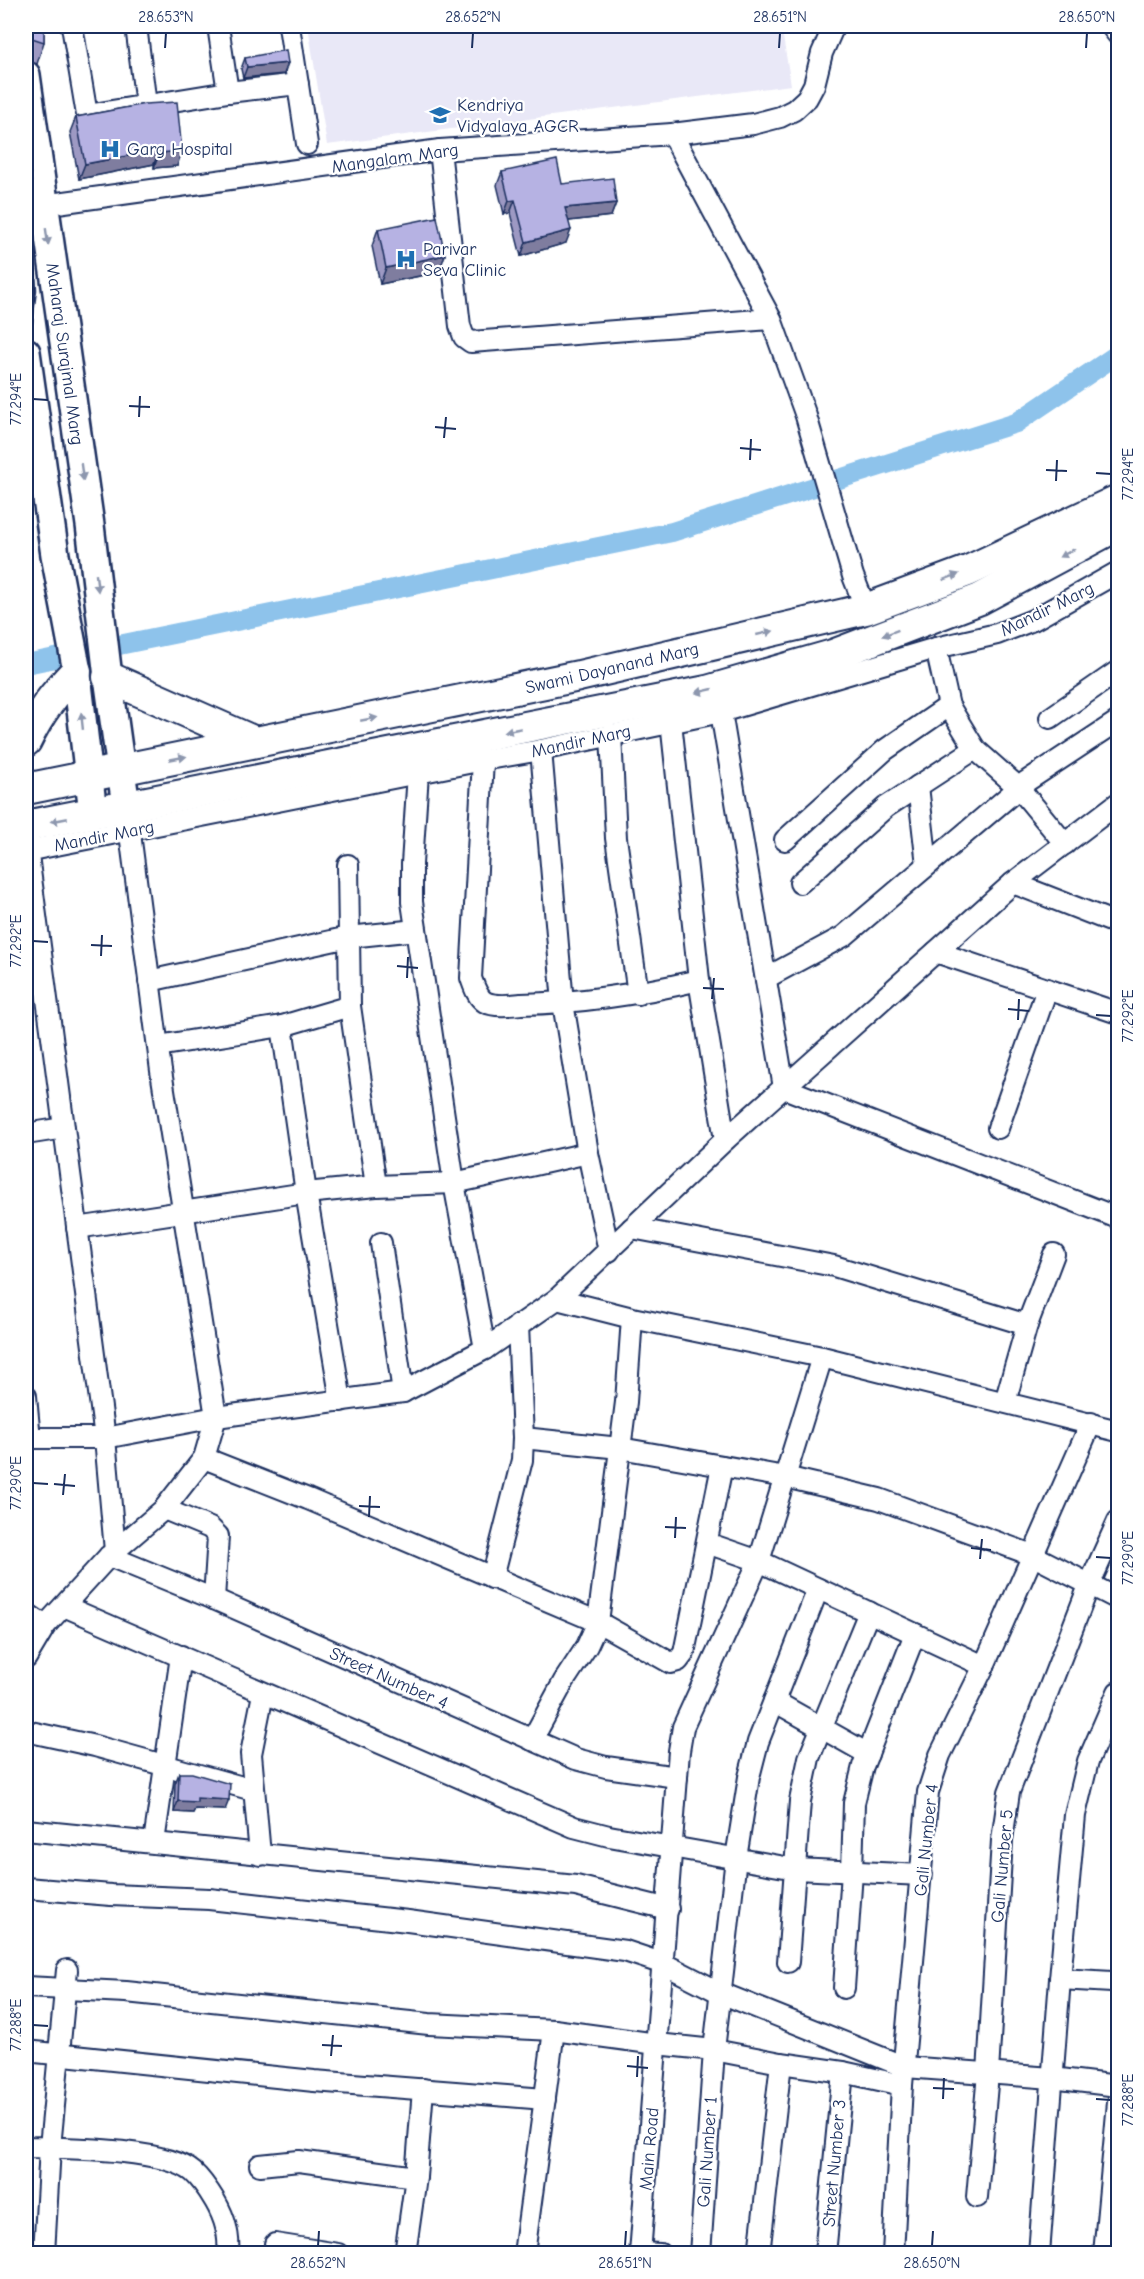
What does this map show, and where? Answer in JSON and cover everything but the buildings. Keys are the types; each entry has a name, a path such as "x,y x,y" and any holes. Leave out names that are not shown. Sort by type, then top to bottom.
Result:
{"main road":[{"name":"Maharaj Surajmal Marg","path":"26,75 34,205 90,525 128,819"},
{"path":"26,352 55,555 76,668 93,813"},
{"name":"Swami Dayanand Marg","path":"26,789 579,676 866,609 968,571 1119,500"},
{"path":"26,841 93,813 128,819 707,691 832,655 980,599 1119,525"},
{"path":"26,741 40,713 76,668"},
{"path":"108,677 255,742"}],"street":[{"path":"72,26 87,115 228,92 298,84"},
{"path":"136,26 146,105"},
{"path":"218,26 228,92"},
{"path":"289,26 307,144"},
{"name":"Mangalam Marg","path":"34,205 440,150 672,134 753,124 780,117 794,110 807,98 814,85 822,53 834,26"},
{"path":"1111,26 1119,35"},
{"path":"672,134 771,319 806,416 853,576 866,609"},
{"path":"440,150 460,326 464,337 471,342 771,319"},
{"name":"Mandir Marg","path":"26,841 128,819 418,773 721,712 936,648 997,634 1033,620 1119,572"},
{"path":"936,648 949,706 975,749 1019,788 1065,844"},
{"path":"1050,718 1119,671"},
{"path":"785,840 885,750 949,706"},
{"path":"721,712 784,1088"},
{"path":"766,978 844,936 1019,788 1119,721"},
{"path":"672,722 699,980 725,1140"},
{"path":"611,734 616,838 638,994"},
{"path":"800,883 886,807 975,749"},
{"path":"540,750 563,1003 588,1153 609,1251"},
{"path":"483,760 471,978 477,992 485,1002 498,1005 563,1003 638,994 699,980"},
{"path":"418,773 412,902 454,1183 484,1349"},
{"path":"918,786 927,866"},
{"path":"26,1396 28,1438 105,1438 216,1418 403,1392 484,1349 557,1299 725,1140 1013,883 1116,808"},
{"path":"26,1658 45,1626 112,1554 164,1509 204,1458 216,1418 158,1046 128,819"},
{"path":"26,841 105,1438 112,1554"},
{"path":"348,865 350,1006 375,1186"},
{"path":"1013,883 1119,924"},
{"path":"149,981 349,937 416,930"},
{"path":"936,952 1119,1013"},
{"path":"998,1128 1047,989"},
{"path":"158,1046 282,1026 350,1006"},
{"path":"282,1026 306,1193 341,1401"},
{"path":"784,1088 1119,1218"},
{"path":"26,1134 64,1128"},
{"path":"77,1228 306,1193 375,1186 454,1183 588,1153"},
{"path":"632,1228 834,1266 1027,1325"},
{"path":"381,1244 403,1392"},
{"path":"1005,1402 1027,1325 1054,1254"},
{"path":"557,1299 632,1318 822,1357 1118,1429"},
{"path":"532,1740 564,1681 587,1646 598,1622 620,1448 632,1318"},
{"path":"492,1578 519,1480 524,1438 518,1325"},
{"name":"Main Road","path":"640,2253 664,1964 678,1750 683,1727 759,1561 822,1357"},
{"name":"Gali Number 4","path":"893,2253 904,2076 928,1792 940,1755 984,1666 1090,1423"},
{"path":"524,1438 620,1448 785,1477 879,1499 1032,1555 1119,1599"},
{"path":"204,1458 308,1499 598,1622 666,1662 675,1663 684,1653 722,1466"},
{"path":"164,1509 210,1528 218,1536 214,1599"},
{"name":"Gali Number 5","path":"978,2197 1002,1840 1008,1792 1090,1583 1119,1521"},
{"path":"707,1543 759,1561 984,1666"},
{"name":"Street Number 4","path":"112,1554 576,1759 606,1767 677,1777"},
{"name":"Gali Number 1","path":"700,2253 714,2050 736,1858 754,1758 818,1589"},
{"path":"64,1606 574,1827 671,1848 796,1869 922,1875"},
{"path":"788,1962 800,1801 808,1758 869,1612"},
{"path":"26,1613 45,1626"},
{"path":"844,1988 854,1803 868,1754 915,1634"},
{"path":"154,1842 181,1656"},
{"path":"1039,2253 1060,1979 1076,1815 1088,1761 1119,1692"},
{"path":"260,1855 251,1754 263,1694"},
{"path":"774,1701 868,1754"},
{"path":"26,1731 95,1746 253,1790"},
{"path":"26,1830 576,1886 668,1909"},
{"path":"26,1888 111,1895 209,1899 408,1920 625,1951 664,1964 721,1993 904,2076"},
{"path":"44,2253 50,2147 66,1979"},
{"path":"26,1987 66,1979 429,2024 554,2030 714,2050 843,2072 904,2076 988,2073 1119,2086"},
{"path":"1060,1979 1112,1982 1119,1985"},
{"path":"524,2253 554,2030"},
{"path":"26,2051 314,2081 545,2099"},
{"path":"759,2253 781,2063"},
{"name":"Street Number 3","path":"825,2253 843,2072"},
{"path":"405,2253 417,2177 423,2089"},
{"path":"1104,2253 1119,2102"},
{"path":"26,2146 142,2154 170,2160 192,2171 207,2187 223,2214 229,2240 228,2253"},
{"path":"260,2164 299,2161 417,2177"},
{"path":"274,2244 338,2253"},
{"path":"640,2253 660,2253"}],"shaded area":[{"name":"Kendriya Vidyalaya AGCR","path":"308,26 788,26 782,31 791,85 327,145"}],"waterway":[{"path":"26,664 672,532 1016,423 1118,354"}],"railway":[{"path":"26,150 30,182 35,290 26,363"}],"place":[{"name":"Kendriya Vidyalaya AGCR","path":"440,115"},
{"name":"Garg Hospital","path":"110,149"},
{"name":"Parivar Seva Clinic","path":"406,259"}]}
